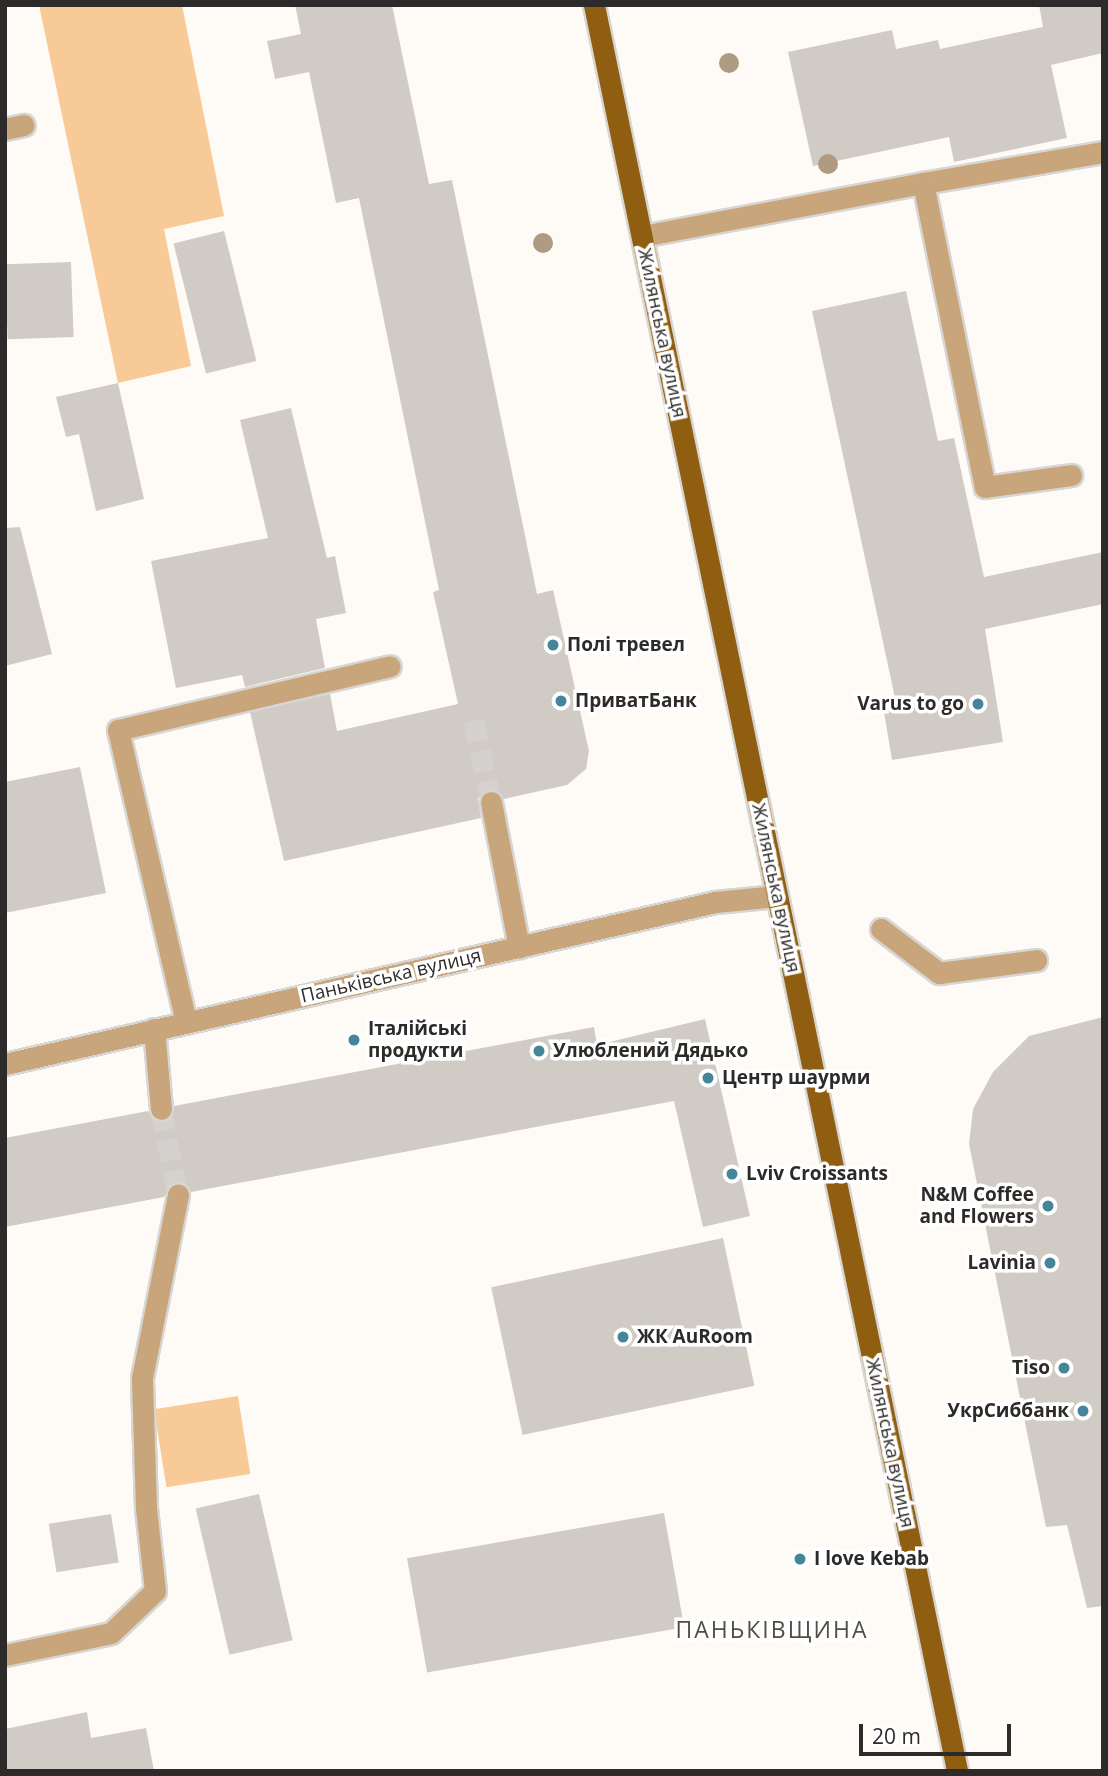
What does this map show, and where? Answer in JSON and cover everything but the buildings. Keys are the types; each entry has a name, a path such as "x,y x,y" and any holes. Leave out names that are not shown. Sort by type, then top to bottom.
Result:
{"main road":[{"name":"Жилянська вулиця","path":"594,5 957,1771"}],"street":[{"path":"642,236 1103,152"},
{"path":"923,183 985,487 1071,475"},
{"path":"186,1022 118,730 390,666"},
{"path":"491,802 519,947"},
{"name":"Паньківська вулиця","path":"5,1064 715,902 777,896"},
{"path":"881,929 939,973 1036,960"},
{"path":"154,1029 161,1108"},
{"path":"5,1655 111,1633 155,1591 146,1508 142,1378 177,1195"}],"shaded area":[{"path":"39,5 182,5 224,216 164,229 191,366 118,383"},
{"path":"238,1396 250,1474 166,1487 154,1409"}],"tunnel":[{"path":"474,720 491,802"},
{"path":"161,1109 178,1195"}],"place":[{"name":"Полі тревел","path":"553,645"},
{"name":"ПриватБанк","path":"561,701"},
{"name":"Varus to go","path":"978,704"},
{"name":"Італійські продукти","path":"354,1040"},
{"name":"Улюблений Дядько","path":"539,1051"},
{"name":"Центр шаурми","path":"708,1078"},
{"name":"Lviv Croissants","path":"732,1174"},
{"name":"N&M Coffee and Flowers","path":"1048,1206"},
{"name":"Lavinia","path":"1050,1263"},
{"name":"ЖК AuRoom","path":"623,1337"},
{"name":"Tiso","path":"1064,1368"},
{"name":"УкрСиббанк","path":"1083,1411"},
{"name":"I love Kebab","path":"800,1559"}],"district":[{"name":"ПАНЬКІВЩИНА","path":"772,1629"}]}
